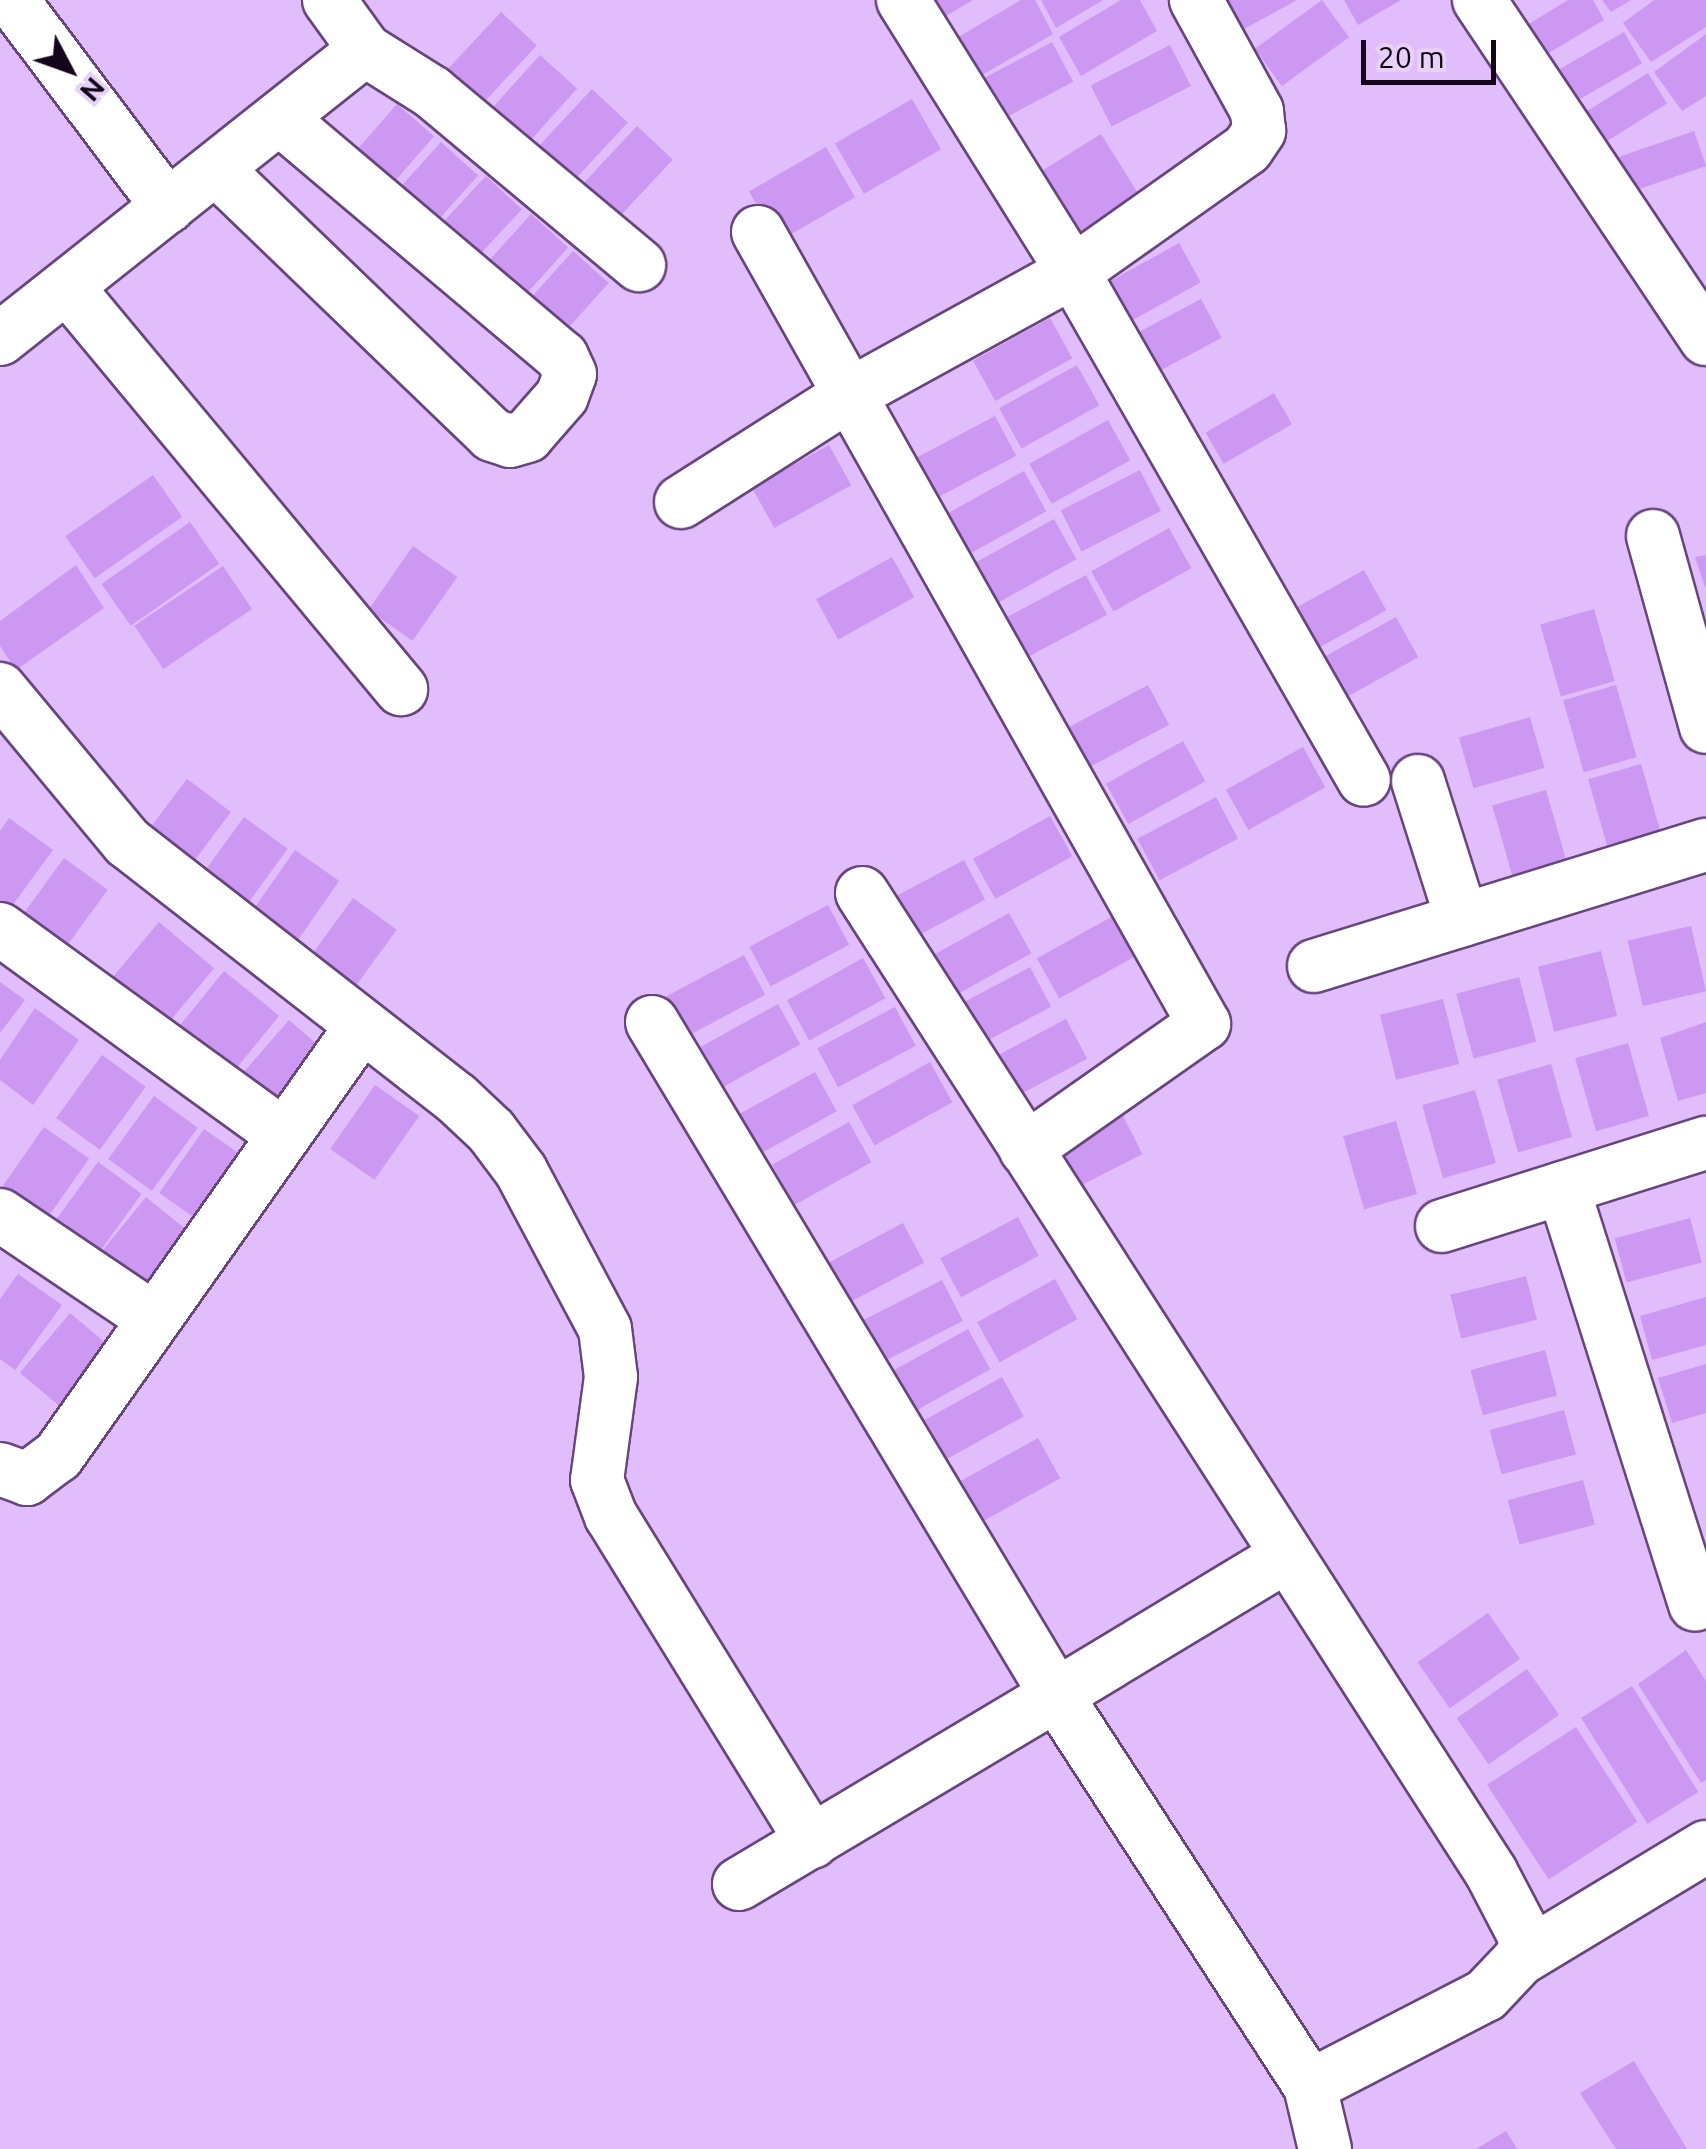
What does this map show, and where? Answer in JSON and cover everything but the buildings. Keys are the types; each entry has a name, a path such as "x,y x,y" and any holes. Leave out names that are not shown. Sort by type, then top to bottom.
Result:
{"street":[{"path":"12,0 168,207"},
{"path":"329,0 365,50 432,92 638,265"},
{"path":"904,0 1073,272 1364,780"},
{"path":"680,502 850,394 1073,272 1247,149 1259,130 1257,112 1196,0"},
{"path":"1479,0 1706,339"},
{"path":"0,340 365,50"},
{"path":"216,169 492,434 510,441 527,436 562,396 570,374 562,356 279,118"},
{"path":"758,232 1204,1024 1026,1149"},
{"path":"67,287 401,688"},
{"path":"1653,536 1706,727"},
{"path":"0,690 127,842 492,1130 521,1171 604,1329 611,1377 597,1480 611,1516 812,1842"},
{"path":"1418,781 1462,920"},
{"path":"1314,966 1706,845"},
{"path":"862,893 1491,1872 1527,1941 1520,1960"},
{"path":"0,929 284,1135"},
{"path":"652,1022 1056,1694 1310,2086 1325,2149"},
{"path":"0,1468 27,1479 58,1456 361,1026"},
{"path":"1442,1226 1706,1143"},
{"path":"1563,1188 1695,1605"},
{"path":"0,1215 154,1319"},
{"path":"739,1884 1286,1556"},
{"path":"1310,2086 1486,1996 1520,1960 1706,1847"}]}
